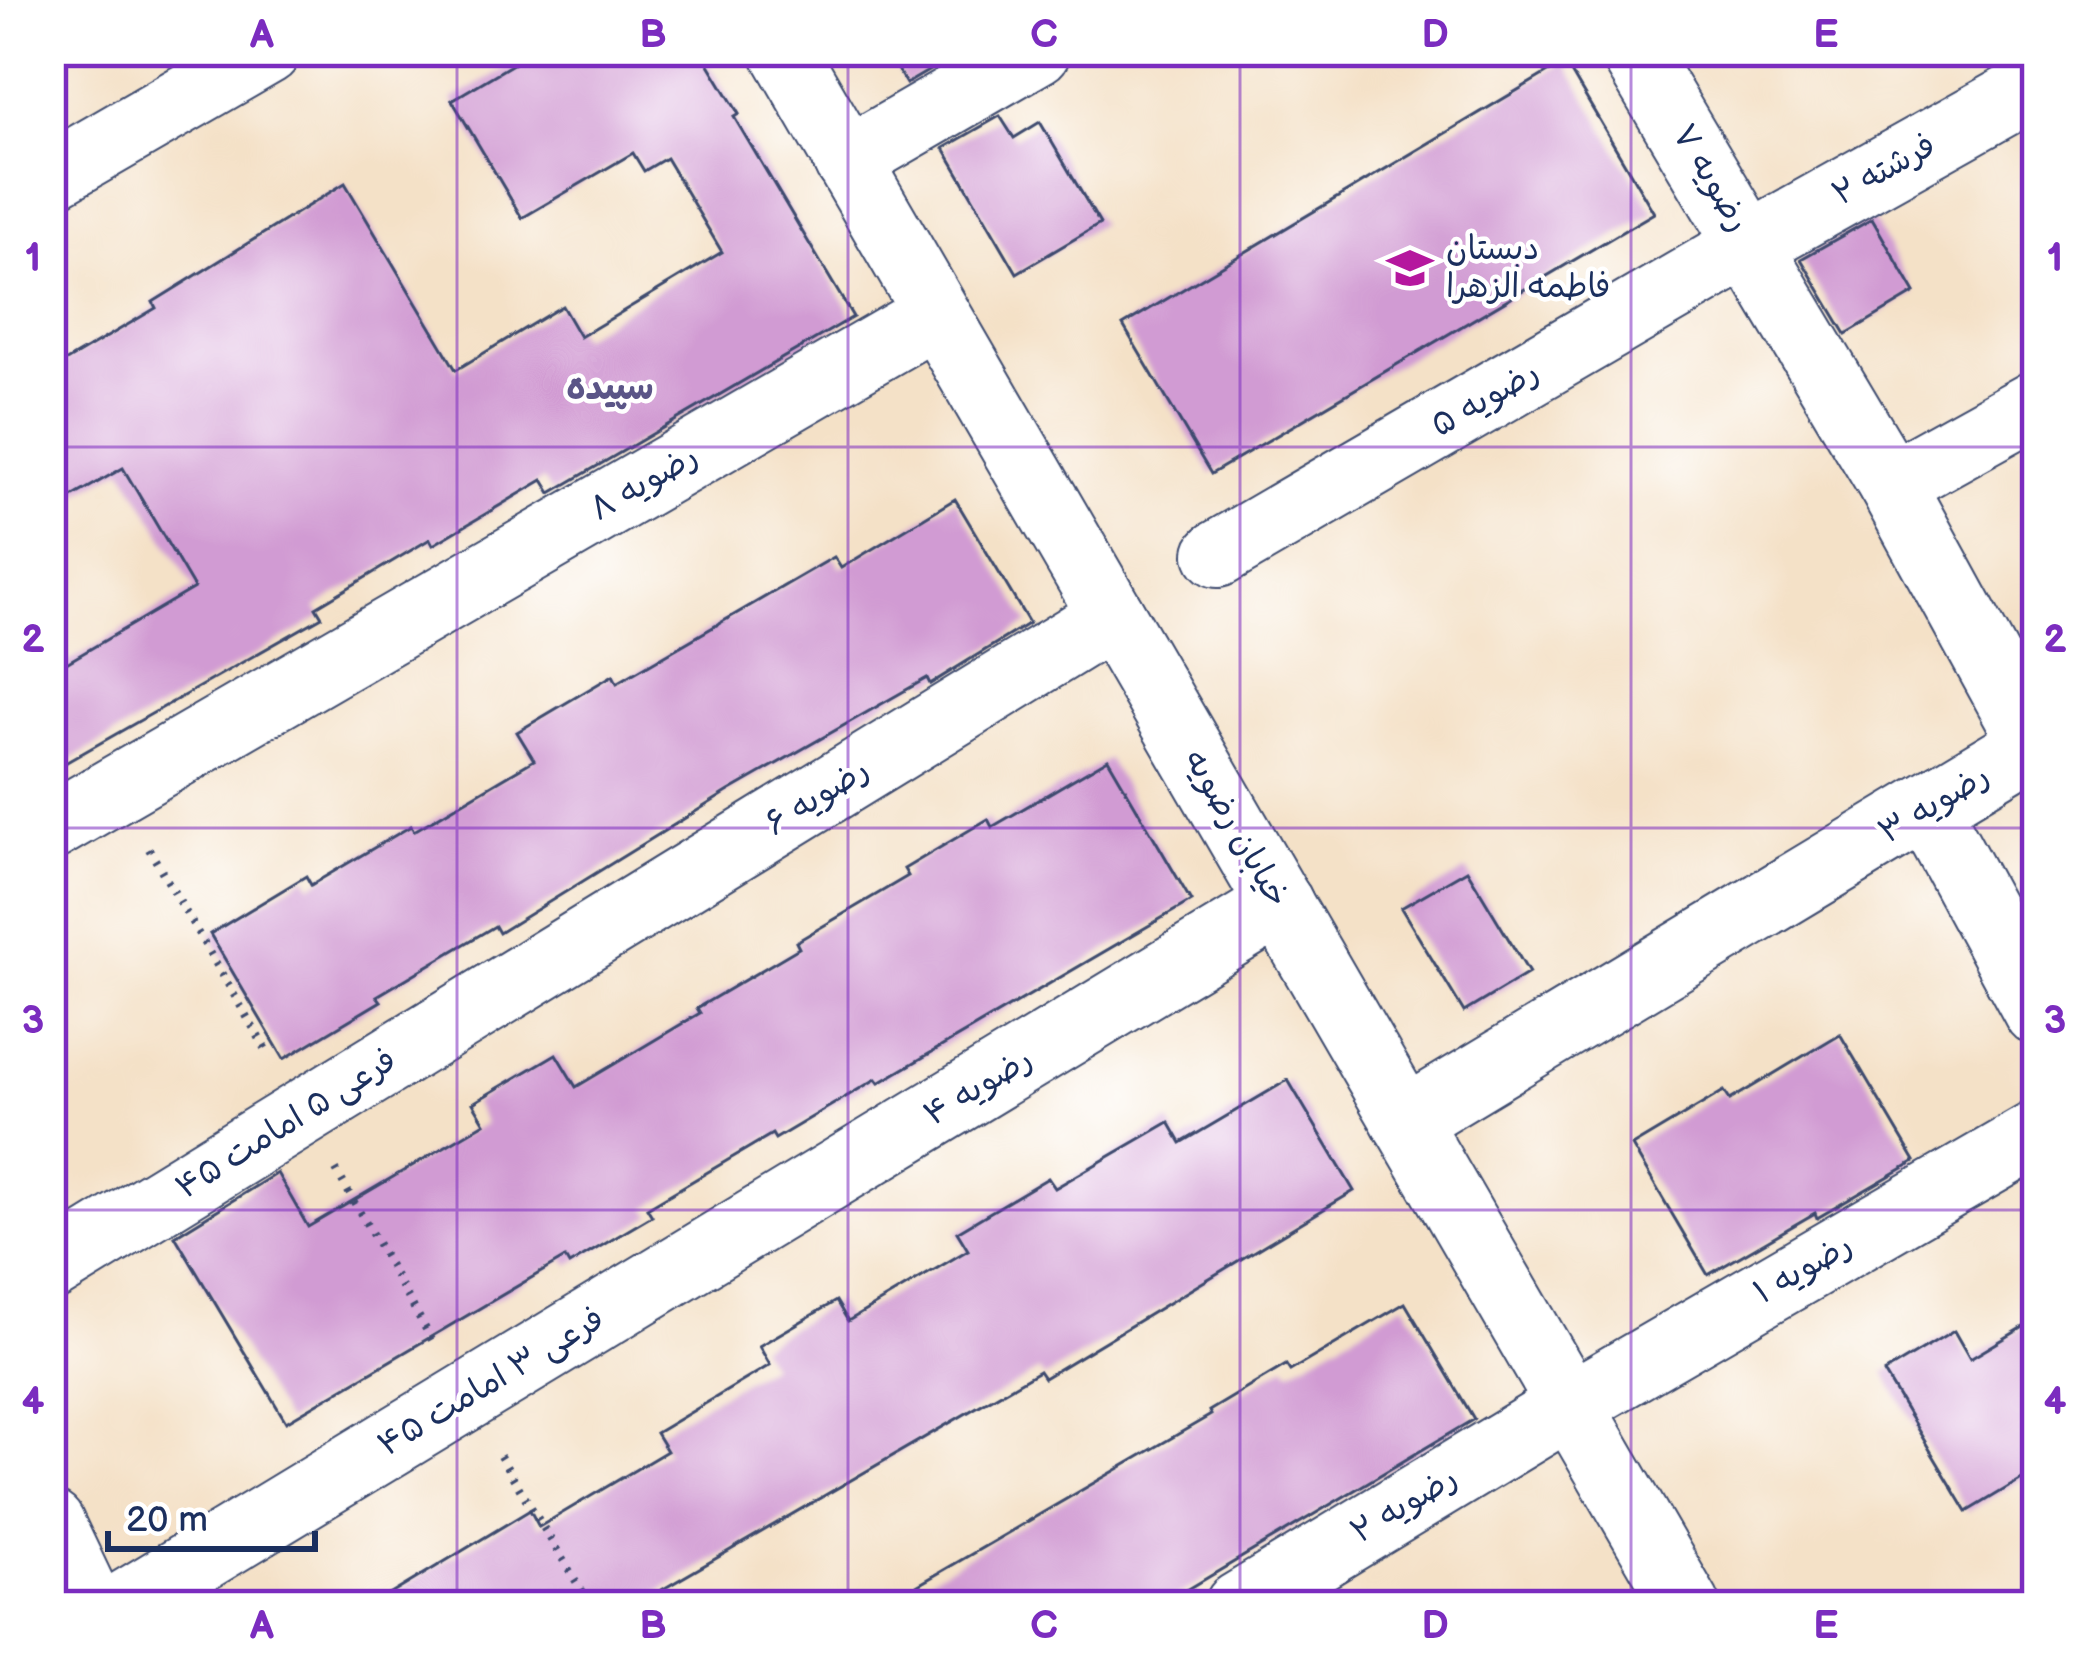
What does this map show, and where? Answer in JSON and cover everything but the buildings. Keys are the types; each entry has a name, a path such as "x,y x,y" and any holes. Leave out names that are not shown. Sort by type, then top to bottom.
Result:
{"street":[{"path":"70,165 267,51"},
{"name":"خیابان رضویه","path":"784,51 1687,1606"},
{"path":"848,161 1037,51"},
{"name":"رضویه ۷","path":"1633,51 1751,244"},
{"name":"فرشته ۲","path":"1751,244 2021,90"},
{"name":"رضویه ۳","path":"1405,1121 2033,743 1891,484 1751,244"},
{"name":"رضویه ۵","path":"1219,554 1751,244"},
{"name":"رضویه ۸","path":"51,827 936,314"},
{"path":"1891,484 2037,403"},
{"name":"رضویه ۶","path":"522,979 1112,616"},
{"path":"1927,808 2037,1012"},
{"name":"رضویه ۴","path":"675,1270 1280,904"},
{"name":"فرعی ۵ امامت ۴۵","path":"51,1268 522,979"},
{"name":"رضویه ۱","path":"1570,1405 2037,1134"},
{"name":"فرعی ۳ امامت ۴۵","path":"122,1606 675,1270"},
{"name":"رضویه ۲","path":"1238,1606 1570,1405"},
{"path":"51,1524 90,1606"}],"path":[{"path":"114,790 465,1398 591,1606"},
{"path":"2002,1606 2037,1584"}],"place":[{"name":"دبستان فاطمه الزهرا","path":"1410,268"}],"district":[{"name":"سپیده","path":"610,388"}]}
